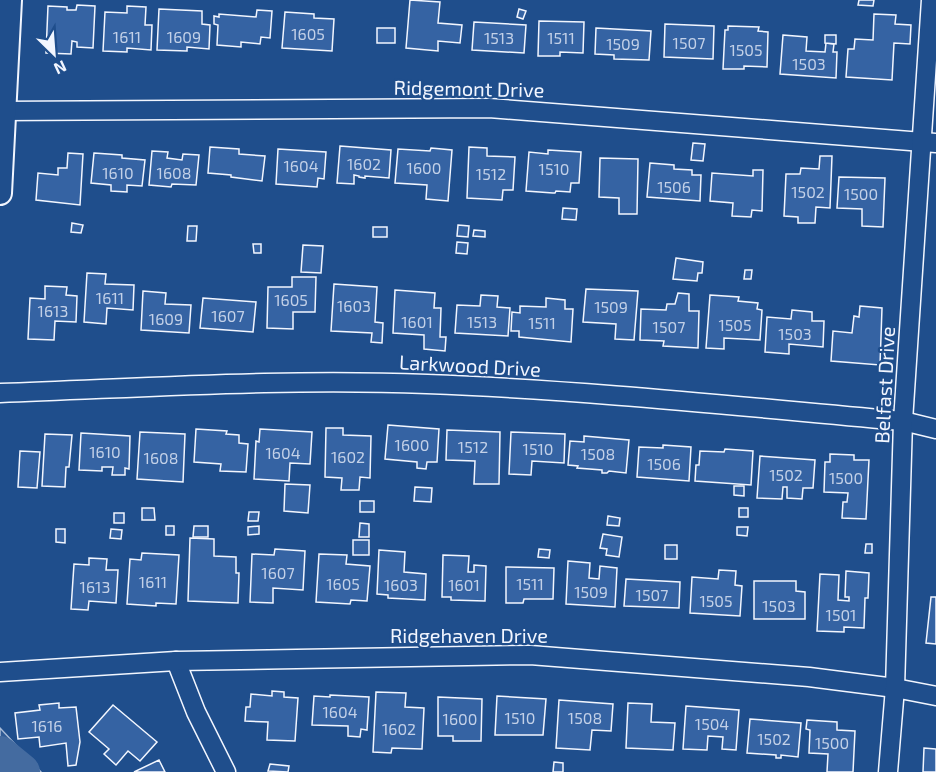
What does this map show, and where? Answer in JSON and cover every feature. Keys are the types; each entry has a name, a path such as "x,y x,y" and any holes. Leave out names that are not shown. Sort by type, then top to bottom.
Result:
{"street":[{"path":"0,193 2,111 10,0"},
{"name":"Belfast Drive","path":"888,772 895,688 903,421 929,142 931,0"},
{"name":"Ridgemont Drive","path":"2,111 489,108 929,142"},
{"name":"Larkwood Drive","path":"0,393 285,382 427,384 633,397 903,421 936,429"},
{"name":"Ridgehaven Drive","path":"0,672 176,661 530,655 809,677 895,688 936,696"},
{"path":"176,661 196,712 226,772"}],"shaded area":[{"path":"0,728 41,772 0,772"}],"building":[{"path":"410,0 440,2 438,23 462,25 460,43 438,41 438,51 406,48"},
{"path":"859,0 874,0 873,6 858,5"},
{"path":"77,5 95,6 93,48 77,47 77,42 72,41 71,54 46,53 48,6 76,10"},
{"path":"127,6 146,7 145,25 152,25 151,50 127,48 127,52 103,51 105,12 127,13"},
{"path":"159,9 202,11 202,24 210,25 209,49 187,47 187,51 157,50"},
{"path":"519,9 526,11 523,19 517,17"},
{"path":"257,10 272,11 270,38 261,37 260,44 241,42 241,47 217,45 218,25 214,24 214,16 219,17 219,14 256,17"},
{"path":"285,12 314,14 314,18 334,19 332,51 282,48"},
{"path":"874,14 896,15 895,24 911,25 910,44 894,43 892,80 846,77 848,49 854,49 855,39 873,40"},
{"path":"539,21 584,22 583,53 560,52 560,56 538,56"},
{"path":"474,22 526,25 524,53 472,50"},
{"path":"665,24 714,26 713,59 664,57"},
{"path":"728,26 759,27 758,31 768,32 767,67 744,66 744,69 723,69 725,30 728,30"},
{"path":"377,28 395,28 395,43 377,43"},
{"path":"596,28 651,31 649,60 614,59 614,55 595,54"},
{"path":"783,35 807,37 806,51 825,52 826,43 834,44 833,52 837,52 836,78 780,74"},
{"path":"825,35 836,35 836,44 825,43"},
{"path":"693,143 705,144 703,161 691,160"},
{"path":"340,146 391,150 389,178 365,176 365,178 354,175 354,184 337,183"},
{"path":"210,147 239,149 239,154 265,156 262,181 208,173"},
{"path":"469,147 487,148 487,156 515,157 513,190 503,190 502,200 467,198"},
{"path":"431,148 452,150 448,201 426,199 427,185 395,183 398,149 430,151"},
{"path":"278,149 326,152 324,179 318,178 317,187 276,184"},
{"path":"548,150 581,152 579,183 571,183 570,192 526,191 529,152 548,154"},
{"path":"152,151 168,152 167,158 182,160 183,154 199,155 196,185 172,184 171,187 149,185"},
{"path":"68,153 83,154 80,205 36,200 38,173 58,175 58,168 67,168"},
{"path":"94,153 122,155 122,158 145,160 142,186 127,185 127,192 111,191 111,185 91,183"},
{"path":"820,156 832,156 830,208 816,207 815,223 798,223 798,217 784,216 786,174 800,174 801,168 819,169"},
{"path":"600,158 638,159 637,214 619,214 619,198 599,197"},
{"path":"650,163 674,165 674,169 692,170 692,175 701,175 700,201 647,197"},
{"path":"753,170 763,170 762,211 752,210 751,217 732,216 733,203 710,201 712,173 753,176"},
{"path":"839,177 885,178 883,227 862,226 862,209 837,208"},
{"path":"563,208 577,209 576,220 562,219"},
{"path":"72,223 83,225 81,233 71,232"},
{"path":"458,225 469,226 468,237 457,236"},
{"path":"188,226 197,226 196,241 187,241"},
{"path":"373,227 387,227 387,237 373,237"},
{"path":"474,230 485,231 485,237 473,236"},
{"path":"457,242 468,243 467,254 456,253"},
{"path":"253,244 261,244 261,253 254,253"},
{"path":"303,245 323,246 321,273 301,272"},
{"path":"676,258 703,262 702,273 698,273 697,281 673,279"},
{"path":"745,270 752,270 751,279 744,279"},
{"path":"87,273 106,274 105,284 134,285 133,310 107,308 106,324 84,322"},
{"path":"292,277 316,277 315,312 293,312 293,329 267,328 268,287 292,287"},
{"path":"334,284 377,287 375,322 383,323 382,343 371,342 372,333 331,331"},
{"path":"45,286 67,287 66,295 77,296 76,322 55,321 54,340 28,339 30,298 45,299"},
{"path":"586,289 638,291 634,340 615,339 616,324 583,322"},
{"path":"395,290 435,293 434,308 441,308 440,337 446,337 445,351 424,349 424,335 393,333"},
{"path":"143,291 166,293 165,304 191,305 189,333 141,330"},
{"path":"678,293 689,294 689,311 699,311 698,348 663,346 664,341 640,340 641,309 666,310 667,304 675,304"},
{"path":"481,295 498,296 497,307 510,308 508,336 455,333 457,305 480,306"},
{"path":"710,295 739,297 738,301 758,303 757,309 762,310 760,340 724,338 724,349 706,348"},
{"path":"203,298 256,302 253,332 200,328"},
{"path":"546,298 565,300 565,309 573,309 571,342 519,337 519,331 511,331 512,312 520,313 520,306 546,307"},
{"path":"860,306 882,308 880,365 831,361 833,331 852,333 854,316 859,317"},
{"path":"792,310 812,312 812,321 824,321 823,347 789,344 789,354 765,352 767,317 791,319"},
{"path":"388,425 439,429 437,462 427,462 426,469 417,468 417,462 385,459"},
{"path":"326,428 343,428 343,435 371,436 370,478 360,477 359,490 341,490 342,478 325,477"},
{"path":"196,429 227,431 226,434 239,435 239,443 248,444 246,472 220,471 221,464 194,462"},
{"path":"260,429 312,432 310,464 290,463 289,481 254,479 256,441 259,442"},
{"path":"447,430 500,432 499,484 474,484 475,461 446,460"},
{"path":"140,432 185,434 183,482 137,479"},
{"path":"511,432 565,434 564,463 532,461 531,475 509,474"},
{"path":"81,433 130,436 129,469 125,468 125,475 112,475 113,467 102,467 102,471 79,470"},
{"path":"45,434 72,435 65,487 42,486"},
{"path":"584,436 629,440 626,473 609,471 602,473 602,470 568,465 570,441 584,442"},
{"path":"663,445 691,447 689,481 637,477 639,447 663,448"},
{"path":"725,449 753,451 751,485 695,481 700,451 724,452"},
{"path":"20,451 40,452 37,488 18,487"},
{"path":"830,454 854,455 854,460 869,460 866,519 842,518 843,502 847,502 848,493 824,492 825,462 830,462"},
{"path":"760,456 815,460 813,488 803,488 802,499 787,498 787,487 783,487 782,499 757,498"},
{"path":"285,484 310,485 308,513 284,511"},
{"path":"734,486 744,486 744,496 734,495"},
{"path":"415,487 432,488 431,502 414,501"},
{"path":"360,501 374,501 374,512 360,512"},
{"path":"142,508 154,508 155,520 142,520"},
{"path":"739,508 748,508 748,517 739,517"},
{"path":"249,512 259,512 258,521 248,521"},
{"path":"114,513 124,513 124,523 114,523"},
{"path":"608,516 620,518 619,526 607,525"},
{"path":"360,523 369,524 369,537 359,537"},
{"path":"166,526 174,526 174,535 166,535"},
{"path":"194,526 208,526 208,537 193,537"},
{"path":"259,526 259,534 248,535 248,527"},
{"path":"737,527 748,527 747,536 737,535"},
{"path":"56,529 65,529 65,543 56,542"},
{"path":"111,529 122,530 121,539 110,538"},
{"path":"603,534 622,537 619,557 606,555 607,549 600,548"},
{"path":"190,538 214,539 214,556 236,557 236,573 239,573 238,603 188,601"},
{"path":"353,540 369,540 369,555 353,555"},
{"path":"866,544 872,544 872,553 865,553"},
{"path":"665,545 677,545 677,559 665,559"},
{"path":"275,549 305,551 303,590 273,588 273,603 250,602 252,554 274,555"},
{"path":"539,549 550,550 549,558 538,557"},
{"path":"379,550 405,552 404,572 426,574 425,600 388,598 388,595 377,594"},
{"path":"142,553 179,555 176,604 156,603 156,606 127,604 130,559 141,560"},
{"path":"319,554 347,555 346,564 370,566 367,601 351,600 350,604 316,602"},
{"path":"443,555 469,556 468,572 474,572 474,565 486,566 485,601 451,600 451,597 442,597"},
{"path":"89,558 107,559 106,570 118,570 116,603 89,601 88,610 71,609 74,564 89,565"},
{"path":"568,561 590,563 589,578 599,579 600,566 617,568 615,607 566,604"},
{"path":"506,567 554,568 553,599 524,599 523,603 506,603"},
{"path":"719,570 736,571 735,585 742,586 740,616 690,613 692,577 718,579"},
{"path":"846,571 869,573 864,628 844,627 844,632 817,631 820,574 839,575 838,600 849,601 849,597 845,597"},
{"path":"626,579 680,582 679,608 624,606"},
{"path":"754,581 796,581 796,591 805,592 805,619 754,619"},
{"path":"931,597 936,597 936,644 926,643"},
{"path":"272,691 284,692 284,697 298,698 295,741 267,740 268,722 245,721 246,707 250,707 251,694 272,696"},
{"path":"376,692 406,693 405,707 424,708 422,749 392,748 391,753 373,752"},
{"path":"330,695 369,697 367,730 361,729 360,737 348,736 348,726 312,725 314,696 330,697"},
{"path":"497,696 546,699 543,735 495,735"},
{"path":"438,697 482,699 481,741 453,741 453,736 438,736"},
{"path":"559,700 613,704 611,731 592,730 590,750 556,748"},
{"path":"59,703 59,708 76,707 80,742 76,765 68,766 66,743 40,747 39,737 18,739 15,713 40,710 39,705"},
{"path":"628,703 652,704 651,722 675,723 673,750 626,748"},
{"path":"113,705 157,742 140,761 128,751 116,765 104,754 109,749 89,732"},
{"path":"686,706 739,710 736,750 722,749 723,737 708,736 707,750 683,749"},
{"path":"750,719 801,723 798,757 781,755 781,758 776,758 776,755 747,753"},
{"path":"807,720 837,722 837,730 855,731 853,772 827,772 828,754 809,753 810,730 806,729"},
{"path":"924,748 936,749 936,772 923,772"},
{"path":"159,760 165,772 134,772"},
{"path":"554,762 563,763 563,772 553,772"},
{"path":"270,764 289,766 288,772 268,771"}],"waterway":[{"path":"0,754 22,772"}]}
